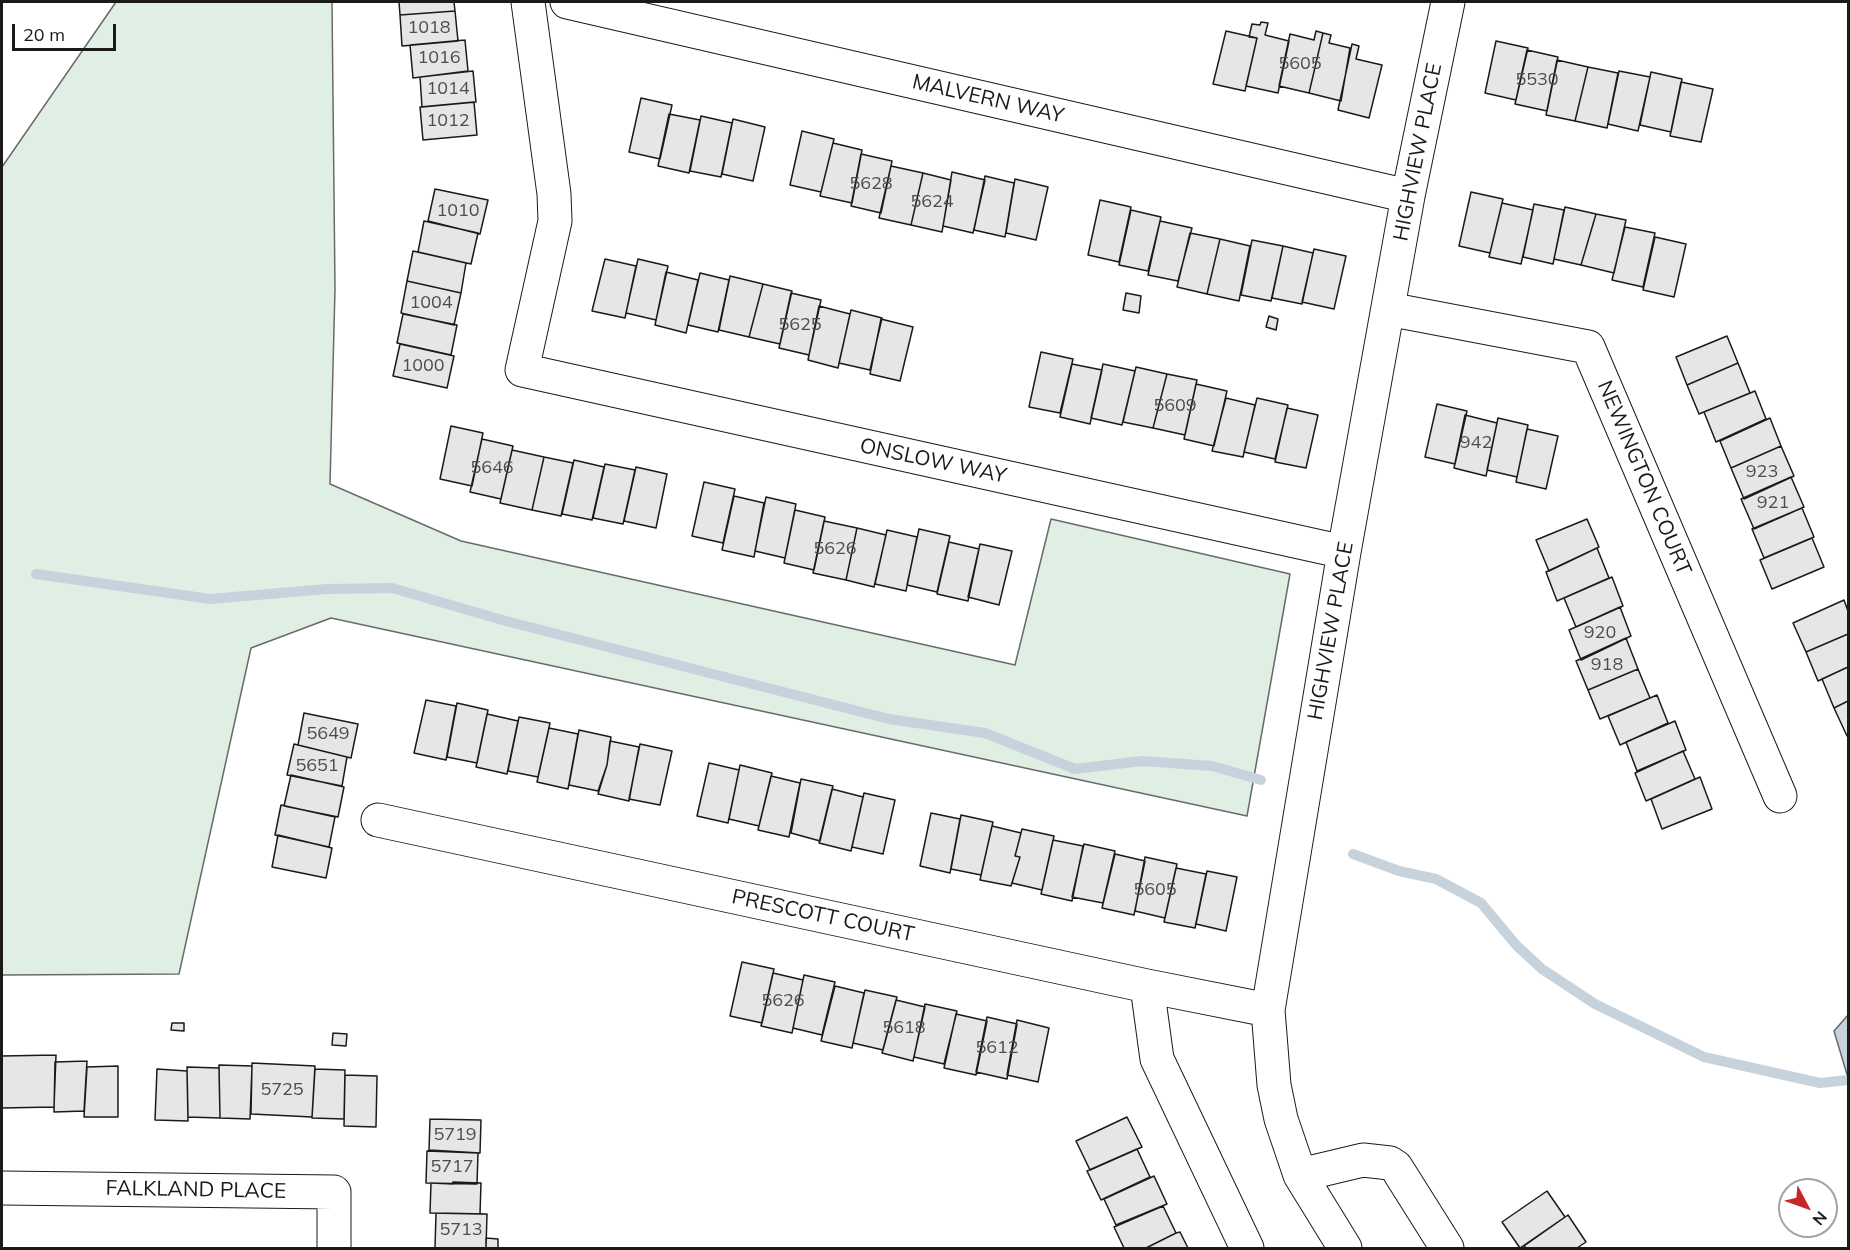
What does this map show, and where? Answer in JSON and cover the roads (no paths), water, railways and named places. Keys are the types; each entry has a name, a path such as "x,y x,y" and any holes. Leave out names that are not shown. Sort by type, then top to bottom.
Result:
{"street":[{"name":"ONSLOW WAY","path":"528,2 555,194 555,221 522,370 1344,552"},
{"name":"MALVERN WAY","path":"567,2 1408,196"},
{"name":"HIGHVIEW PLACE","path":"1344,1248 1300,1175 1281,1119 1274,1085 1268,1010 1344,552 1408,196 1448,2"},
{"name":"NEWINGTON COURT","path":"1388,309 1588,347 1780,796"},
{"name":"PRESCOTT COURT","path":"378,820 1268,1010"},
{"path":"1147,986 1157,1059 1247,1248"},
{"path":"1300,1175 1363,1160 1390,1163 1396,1167 1447,1248"},
{"name":"FALKLAND PLACE","path":"2,1188 334,1192 333,1248"}],"waterway":[{"path":"36,574 210,599 327,589 392,588 506,621 889,719 985,733 1075,769 1142,761 1212,766 1261,780"},
{"path":"1353,854 1399,871 1436,879 1481,903 1517,946 1542,969 1595,1004 1704,1057 1820,1083 1848,1080"}]}
